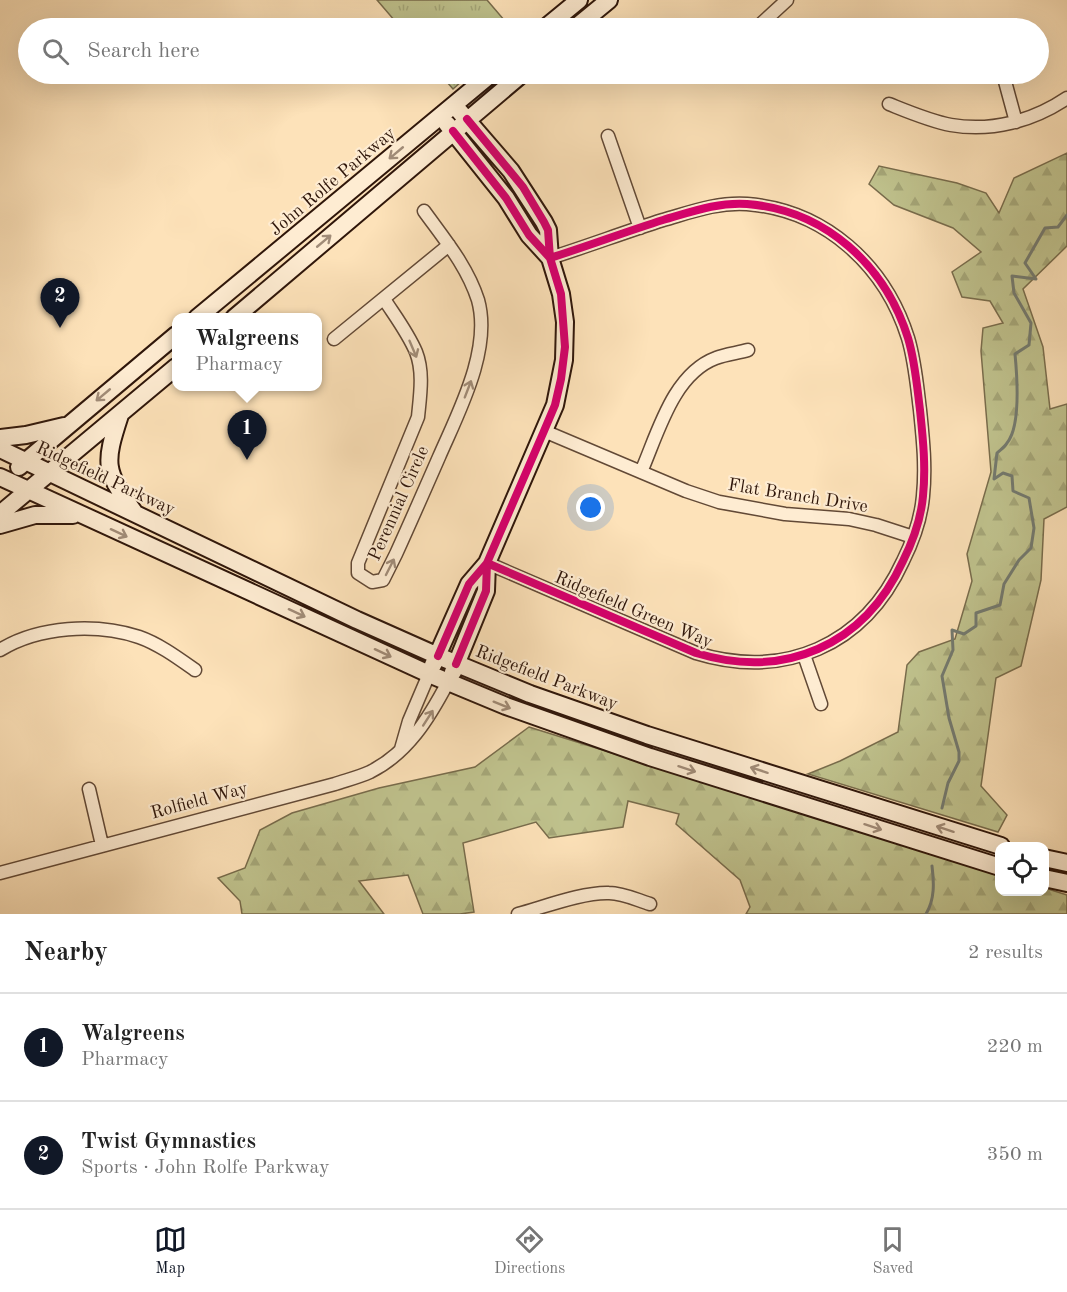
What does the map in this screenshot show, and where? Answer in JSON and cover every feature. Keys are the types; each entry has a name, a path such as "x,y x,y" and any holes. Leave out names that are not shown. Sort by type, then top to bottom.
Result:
{"main road":[{"path":"557,18 579,0"},
{"path":"587,18 609,0"},
{"name":"John Rolfe Parkway","path":"203,313 479,84"},
{"path":"240,313 510,84"},
{"path":"429,674 469,584 487,562 555,405 565,347 561,294 550,258 548,230 535,205 511,171 467,119 448,110"},
{"path":"448,110 453,131 506,198 529,235 550,258"},
{"path":"172,338 2,480 429,674 506,706 601,741 995,866"},
{"path":"0,514 172,371"},
{"path":"121,413 112,440 109,465 116,486 135,513"},
{"path":"0,438 26,435 68,425"},
{"name":"Ridgefield Parkway","path":"0,449 301,593 456,664 530,694 607,722 995,844"},
{"path":"0,525 35,515 81,515"},
{"name":"Rolfield Way","path":"448,682 486,591 487,562"},
{"path":"1049,859 1067,863"},
{"path":"1049,879 1067,883"}],"street":[{"path":"767,18 787,0"},
{"path":"1006,84 1016,122"},
{"path":"889,104 949,125 994,126 1016,122 1045,111 1067,98"},
{"path":"608,136 640,228"},
{"name":"Ridgefield Green Way","path":"487,562 696,653 738,663 765,663 804,655 839,639 873,610 896,576 913,537 923,496 925,459 912,354 903,322 887,290 855,250 829,230 809,220 762,206 734,204 704,207 550,258"},
{"name":"Perennial Circle","path":"384,299 416,353 421,378 418,417 358,563 358,573 372,582 383,580 396,554 470,385 478,356 480,328 478,303 464,266 424,211"},
{"path":"334,339 448,245"},
{"path":"641,472 682,383 708,361 748,350"},
{"name":"Flat Branch Drive","path":"544,431 686,491 731,504 785,514 849,519 913,537"},
{"path":"0,650 34,634 77,630 111,631 141,638 195,670"},
{"path":"804,655 821,704"},
{"path":"401,750 409,721 429,674"},
{"name":"Rolfield Way","path":"0,873 335,784 370,772 411,741 428,719 448,682"},
{"path":"89,789 102,845"},
{"path":"518,914 590,894 607,892 650,904"}],"green space":[{"path":"377,0 487,0 502,18 392,18"},
{"path":"449,84 459,84 453,89"},
{"path":"1067,153 1067,246 1023,289 1043,347 1050,409 1067,404 1067,507 1044,519 1041,580 1021,666 996,678 981,786 1007,815 998,832 808,774 898,732 907,665 919,652 955,639 972,581 967,554 991,472 981,351 983,328 1003,323 990,301 962,297 952,272 981,252 953,228 894,205 869,184 879,166 957,183 986,193 999,213 1014,178"},
{"path":"529,727 995,873 995,896 1049,896 1049,889 1067,895 1067,914 746,914 750,907 740,880 676,824 679,814 628,801 623,827 549,838 536,822 463,843 474,912 423,914 408,875 359,881 384,914 242,914 240,901 218,878 245,868 260,830 292,813 379,788 475,767"}],"waterway":[{"path":"942,808 948,783 959,761 942,676 953,650 952,630 964,634 976,626 976,613 1000,605 1004,584 1019,560 1031,548 1034,528 1029,498 1013,491 1012,476 1003,473 994,479 997,453 1006,444 1014,425 1017,400 1015,354 1029,345 1031,323 1014,293 1012,276 1036,279 1025,263 1045,228 1058,227 1067,215"},
{"path":"926,914 932,896 932,866"}],"cycle path":[{"path":"438,656 469,584 487,563 555,405 565,347 561,294 550,258 548,230 523,187 467,119"},
{"path":"453,131 506,198 529,235 550,258"},
{"path":"487,563 696,653 729,660 760,662 790,658 818,649 844,635 867,615 887,590 903,561 913,538 922,505 923,442 916,374 908,338 898,312 868,265 826,230 802,217 775,208 747,204 725,205 704,208 663,220 550,258"},
{"path":"456,664 486,591 487,563"}],"place":[{"name":"Twist Gymnastics","path":"60,328"},
{"name":"Walgreens","path":"247,460"}]}
